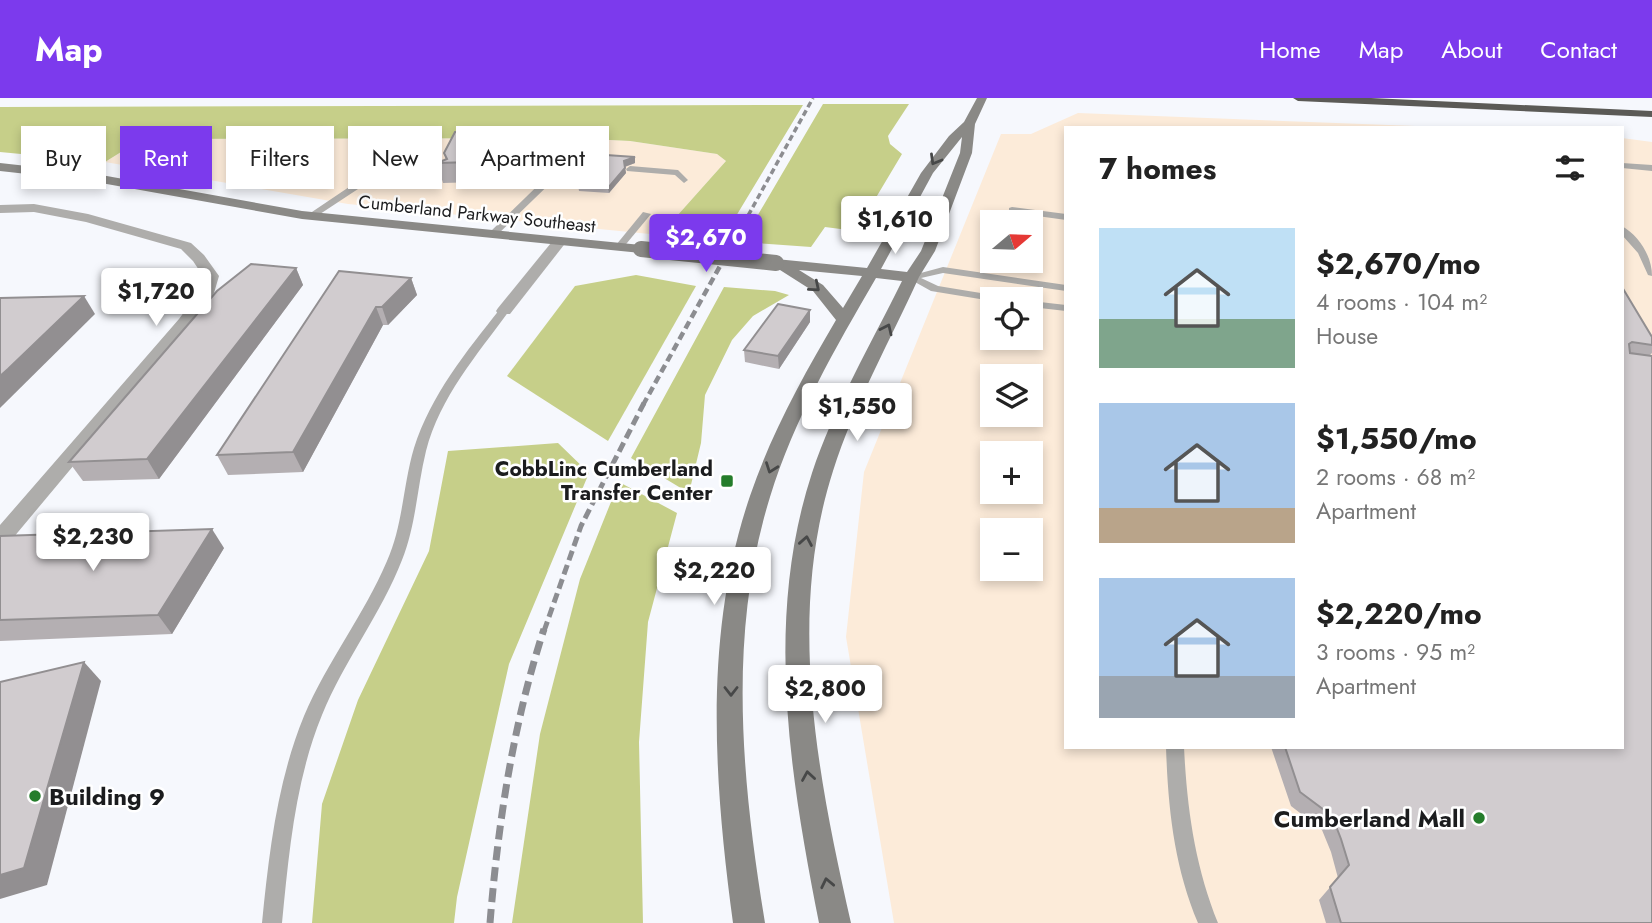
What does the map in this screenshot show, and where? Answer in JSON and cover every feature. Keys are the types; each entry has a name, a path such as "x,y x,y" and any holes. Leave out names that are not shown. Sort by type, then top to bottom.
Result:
{"highway":[{"path":"1298,98 1652,114"},
{"path":"1545,108 1652,122"}],"main road":[{"path":"749,923 739,857 731,751 732,664 743,567 760,499 776,454 872,271 941,150 969,124 982,98"},
{"path":"835,923 818,843 803,740 797,657 803,560 811,512 823,470 844,420 911,277 928,251 966,153 969,124"},
{"name":"Cumberland Parkway Southeast","path":"0,167 90,177 311,216 911,277"},
{"path":"776,263 818,288 845,320"}],"street":[{"path":"0,209 34,208 88,218 186,246 199,258 211,276 206,293 185,323 0,539"},
{"path":"504,311 560,241"}],"lane":[{"path":"1624,165 1652,168"},
{"path":"630,169 678,173 684,180"},
{"path":"311,216 355,187 417,177 447,177"},
{"path":"493,234 539,189"},
{"path":"619,247 646,214"},
{"path":"1043,214 1064,217"},
{"path":"1624,231 1642,252 1652,273"},
{"path":"911,277 943,270 1064,288"},
{"path":"911,277 935,289 980,296"},
{"path":"1043,305 1064,308"},
{"path":"272,923 282,821 304,739 327,686 396,559 407,527 416,467 430,421 454,377 504,311"},
{"path":"1175,749 1182,849 1197,901 1208,923"}],"shaded area":[{"path":"1078,113 1416,126 1064,126 1064,749 1624,749 1624,138 1652,142 1652,923 894,923 846,637 864,472 1001,134 1031,134"},
{"path":"442,138 456,138 456,189 609,189 609,140 717,154 726,161 660,235 348,204 261,189 334,189 334,139 348,139 348,189 442,189"},
{"path":"212,139 226,139 226,183 212,180"},
{"path":"120,153 120,165 106,161"}],"green space":[{"path":"823,104 909,104 888,136 890,144 902,154 856,231 825,227 811,247 742,242"},
{"path":"803,105 721,241 660,235 726,161 717,154 609,140 609,126 456,126 456,138 442,138 442,126 348,126 348,139 334,139 334,126 226,126 226,139 212,139 212,126 120,126 120,153 106,161 106,126 21,126 21,154 0,152 0,107"},
{"path":"636,275 696,286 608,441 507,376 575,286"},
{"path":"724,287 775,291 789,295 753,316 732,340 705,395 701,443 689,493 631,458"},
{"path":"558,443 589,473 509,664 457,897 454,923 312,923 322,804 358,700 429,551 448,451"},
{"path":"619,482 677,513 648,622 639,742 643,923 512,923 540,734 580,579"}],"building":[{"path":"456,132 456,162 442,163 447,159 444,153"},
{"path":"609,155 635,157 624,161 625,168 609,187"},
{"path":"251,264 296,268 147,459 69,462 217,291"},
{"path":"339,271 411,278 382,307 376,307 293,452 217,455"},
{"name":"Cumberland Mall","path":"1624,290 1652,337 1652,345 1632,342 1629,344 1630,353 1652,356 1652,923 1341,923 1330,887 1349,865 1341,839 1332,816 1300,792 1286,749 1624,749"},
{"path":"84,296 8,369 0,376 0,298"},
{"path":"778,304 810,310 778,356 744,350"},
{"path":"212,529 158,615 0,620 0,536"},
{"path":"84,662 24,868 0,875 0,682"}],"railway":[{"path":"739,232 813,98"},
{"path":"643,405 740,230"},
{"path":"544,631 581,526 644,403"},
{"path":"490,923 508,774 515,737 544,629"}],"place":[{"name":"CobbLinc Cumberland Transfer Center","path":"727,481"},
{"name":"Building 9","path":"35,796"},
{"name":"Cumberland Mall","path":"1479,818"}]}
